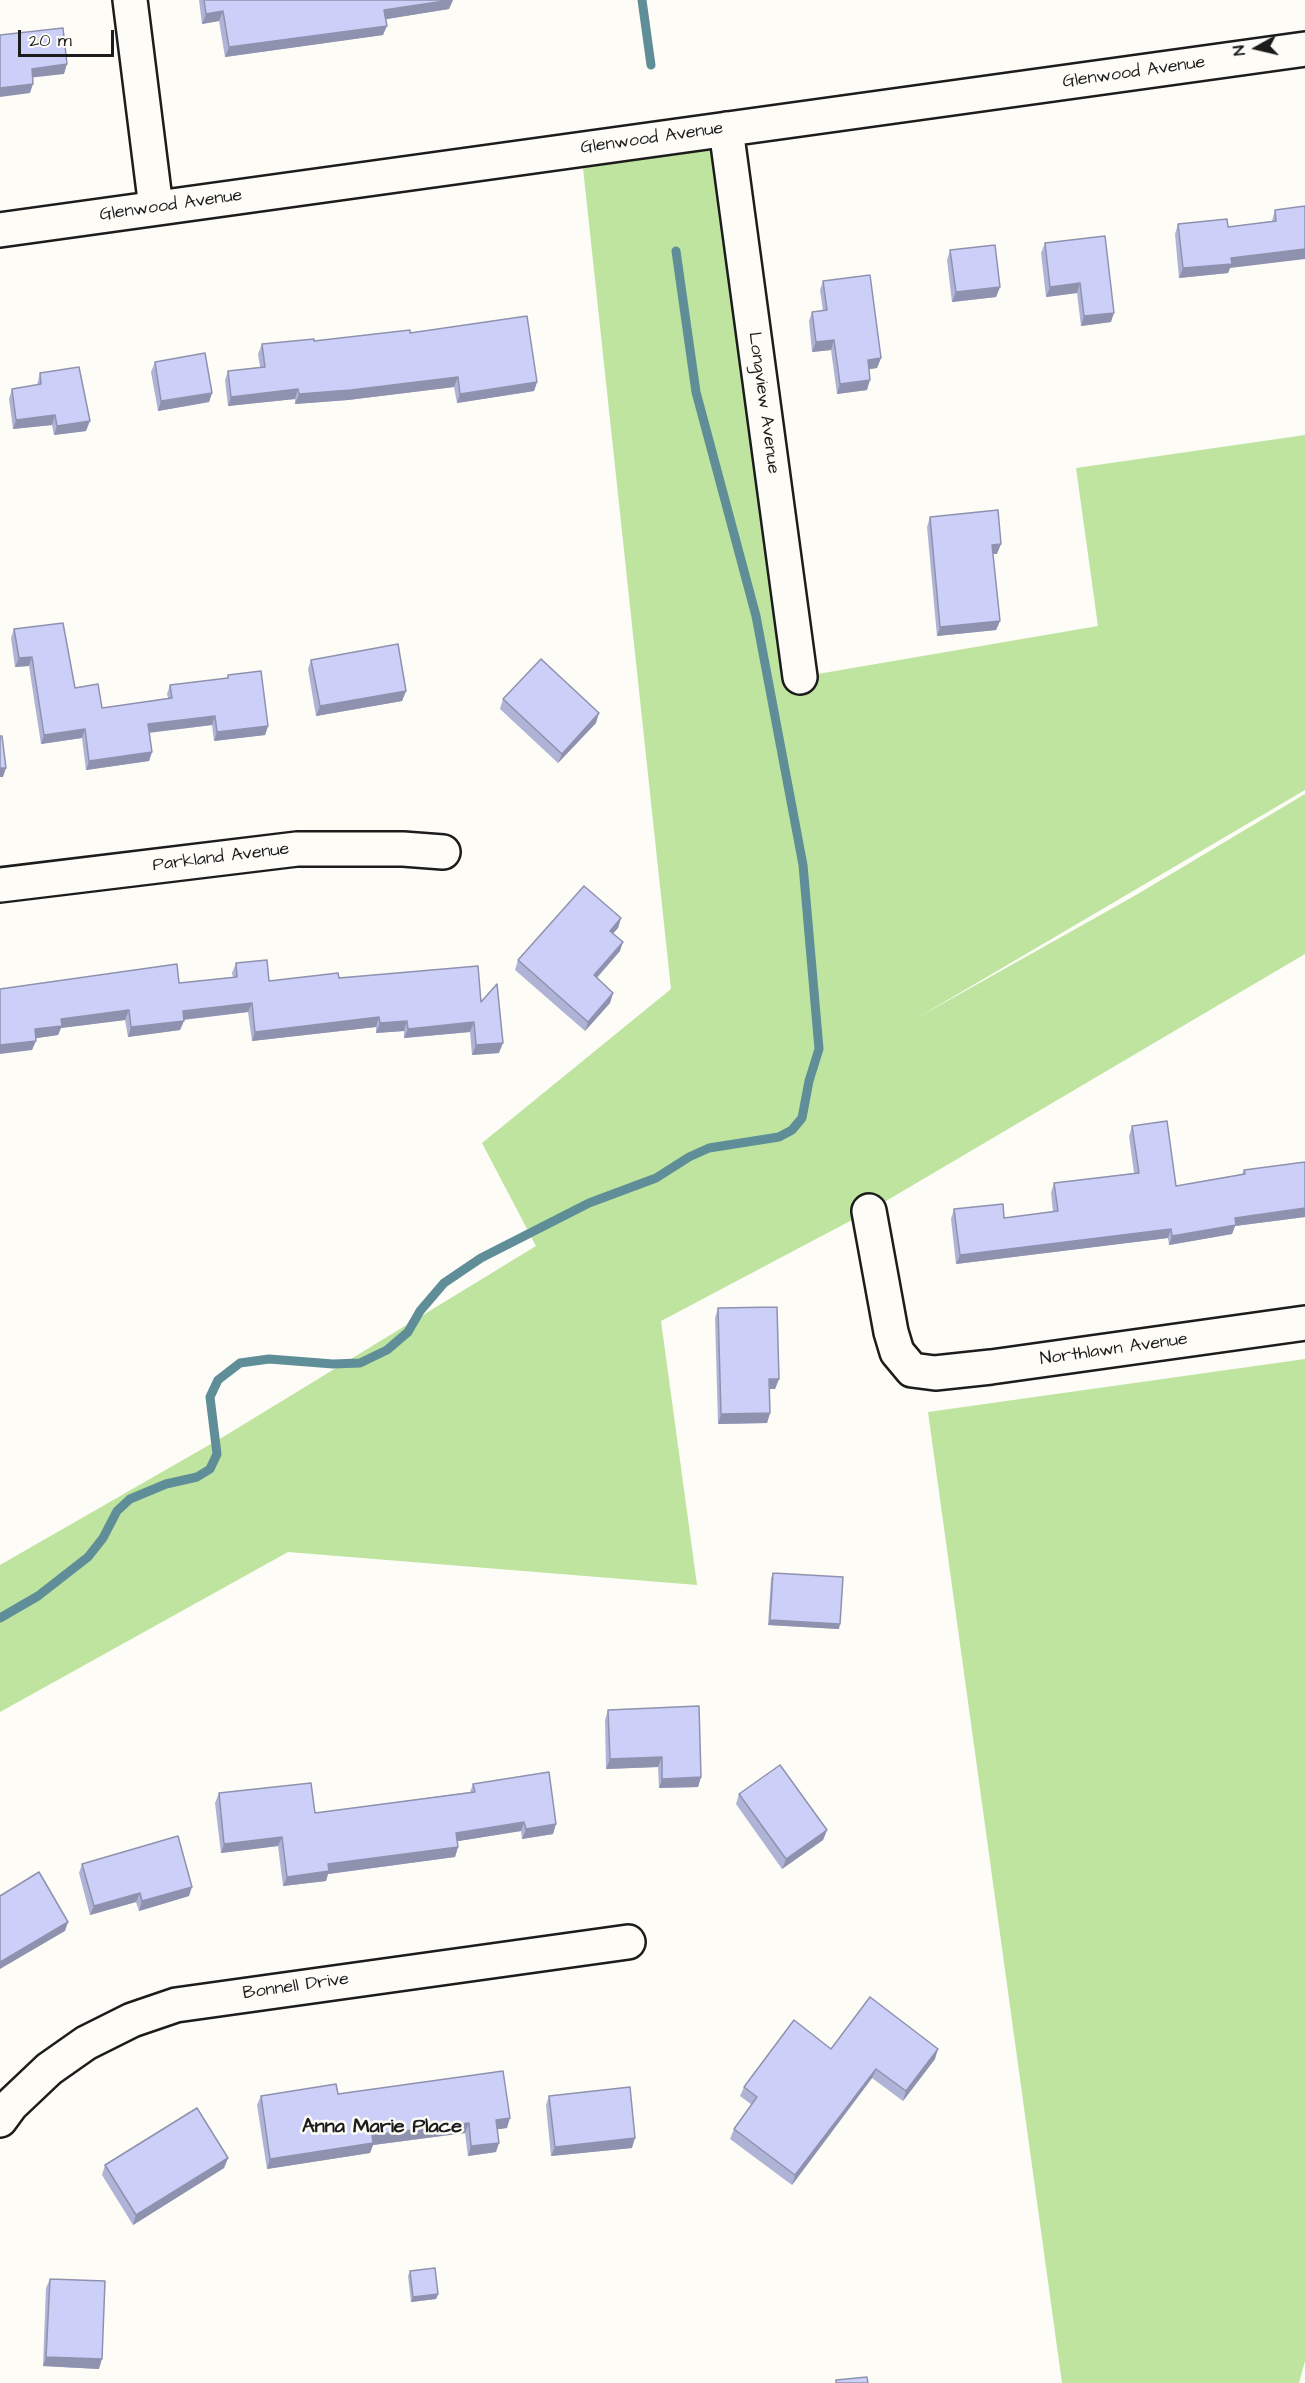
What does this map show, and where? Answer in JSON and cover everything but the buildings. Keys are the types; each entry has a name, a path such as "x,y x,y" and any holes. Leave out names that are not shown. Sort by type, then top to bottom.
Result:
{"street":[{"path":"130,0 156,208"},
{"name":"Glenwood Avenue","path":"0,230 1305,49"},
{"name":"Longview Avenue","path":"726,129 800,677"},
{"name":"Parkland Avenue","path":"0,885 297,849 403,849 443,852"},
{"name":"Northlawn Avenue","path":"869,1211 897,1352 912,1370 935,1373 991,1367 1305,1323"},
{"name":"Bonnell Drive","path":"0,2120 11,2105 49,2069 86,2043 132,2019 176,2005 628,1942"}],"green space":[{"path":"726,129 800,677 1098,626 1076,468 1305,435 1305,790 917,1018 1136,895 1305,794 1305,954 869,1211 661,1321 697,1585 288,1552 0,1712 0,1565 223,1437 536,1246 482,1143 671,989 581,149"},
{"path":"1305,1359 1305,2361 1299,2383 1062,2383 928,1412"}],"waterway":[{"path":"642,0 651,65"},
{"path":"0,1618 38,1596 88,1557 103,1538 117,1511 130,1499 166,1484 197,1477 210,1469 217,1454 210,1397 218,1380 240,1363 269,1359 333,1364 360,1363 387,1350 408,1332 420,1311 444,1283 481,1258 589,1203 656,1178 689,1157 709,1148 779,1137 792,1130 802,1118 809,1081 819,1049 803,865 756,616 696,392 676,251"}],"district":[{"name":"Anna Marie Place","path":"382,2128"}]}
